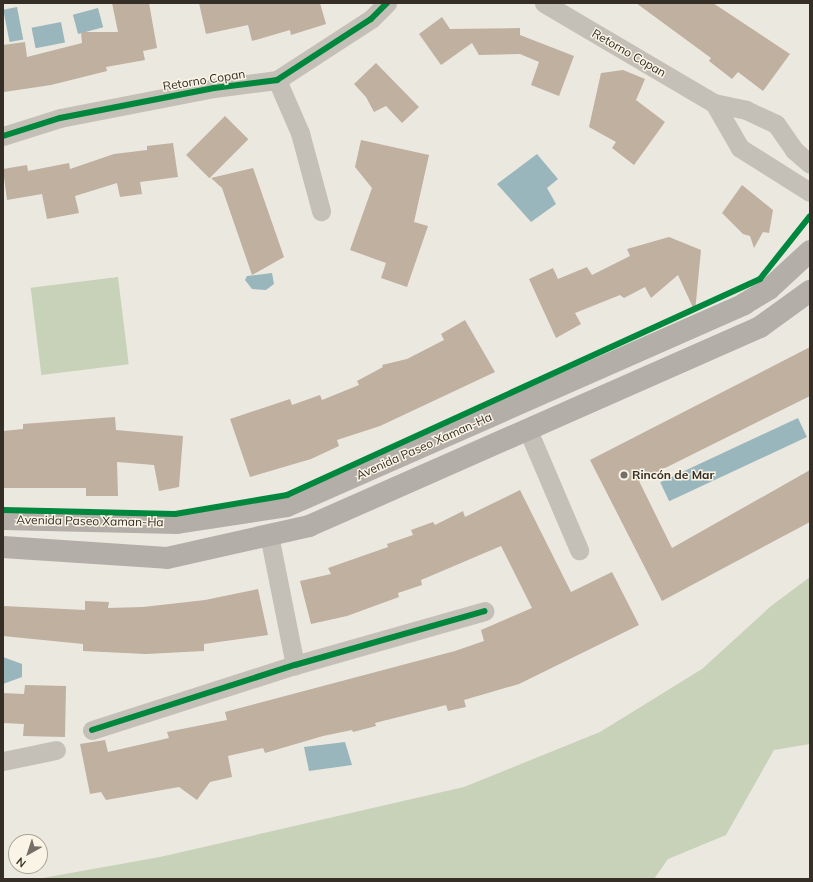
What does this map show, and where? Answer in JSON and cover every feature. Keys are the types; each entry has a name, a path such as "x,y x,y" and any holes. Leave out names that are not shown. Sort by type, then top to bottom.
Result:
{"main road":[{"name":"Avenida Paseo Xaman-Ha","path":"3,519 177,523 287,506 744,304 769,289 796,267 810,251"},
{"path":"796,267 810,286"},
{"path":"3,547 167,558 309,526 527,428 760,327 810,292"},
{"path":"354,477 361,503"},
{"path":"153,522 155,557"}],"street":[{"name":"Retorno Copan","path":"3,136 60,118 214,88 276,80 371,19 388,3"},
{"name":"Retorno Copan","path":"544,3 714,102 746,110 776,124 794,150 810,164"},
{"path":"276,80 300,133 321,211"},
{"path":"714,102 740,148 810,192"},
{"path":"527,428 579,550"},
{"path":"269,535 295,665"},
{"path":"92,730 295,665 484,611"},
{"path":"3,761 56,750"}],"green space":[{"path":"118,277 129,364 41,375 31,288"},
{"path":"810,577 810,744 774,750 726,835 668,859 654,879 37,879 160,857 464,787 600,732 702,669 771,606"}],"water":[{"path":"17,7 23,39 10,42 3,10"},
{"path":"98,8 103,27 78,34 73,15"},
{"path":"61,22 65,43 36,48 32,28"},
{"path":"537,154 558,179 547,188 556,204 531,222 497,184"},
{"path":"272,273 274,284 266,290 252,289 245,280 247,276"},
{"path":"798,418 807,437 669,501 660,482"},
{"path":"3,657 22,664 22,677 3,684"},
{"path":"345,742 352,765 309,771 304,747"}],"building":[{"path":"112,3 149,3 157,48 143,51 145,60 106,67 107,71 51,85 4,92 3,45 25,42 27,57 82,43 81,32 118,32"},
{"path":"199,3 320,3 326,24 291,35 290,30 252,41 248,25 206,34"},
{"path":"636,3 713,3 790,54 763,91 738,72 732,79 709,61 711,58"},
{"path":"442,17 450,29 520,28 520,35 574,56 559,96 531,85 539,62 520,54 479,55 472,43 441,65 419,34"},
{"path":"376,63 419,107 402,123 386,106 374,112 366,97 354,84"},
{"path":"623,70 645,79 636,100 665,122 634,165 612,148 616,142 589,127 601,73"},
{"path":"225,116 248,139 209,178 186,155"},
{"path":"361,140 429,155 414,222 428,226 407,287 381,278 386,263 350,250 372,188 355,167"},
{"path":"173,143 178,177 140,182 142,194 120,197 117,183 75,196 79,213 47,219 42,194 7,200 3,169 27,165 28,171 69,163 70,169 114,154 147,150 147,146"},
{"path":"253,168 284,257 252,275 222,188 211,178"},
{"path":"742,185 773,210 769,233 763,232 754,248 750,236 743,234 722,213"},
{"path":"669,237 701,250 695,312 678,275 651,298 645,287 624,298 620,295 575,313 581,324 556,338 529,279 553,268 558,279 587,267 592,275 630,256 627,249"},
{"path":"465,320 495,372 380,426 337,440 339,446 311,459 250,477 230,419 290,399 292,405 320,395 322,400 359,385 357,381 383,367 382,365 407,359 444,340 441,334"},
{"name":"Rincón de Mar","path":"810,347 810,396 639,481 672,548 810,470 810,522 662,601 590,460"},
{"path":"115,417 116,430 183,436 179,487 159,491 154,465 117,462 118,496 86,496 86,488 3,488 3,431 23,429 23,424"},
{"path":"520,490 571,592 612,572 639,625 519,684 464,700 466,707 448,711 446,705 375,723 376,726 353,732 352,730 323,736 265,753 263,748 228,756 232,777 210,782 197,800 179,787 106,800 101,792 90,794 80,744 105,740 108,752 169,738 167,732 227,720 225,712 455,651 484,641 481,630 532,608 501,546 421,580 422,585 398,593 399,597 347,616 311,624 300,581 331,574 328,568 388,547 387,544 413,535 411,530 433,522 435,525 463,511 465,517"},
{"path":"258,589 268,635 204,644 204,651 146,654 83,651 83,644 3,636 3,606 85,610 85,601 109,602 108,608 143,607 205,600"},
{"path":"25,685 66,686 65,737 23,736 24,724 3,723 3,693 24,694"}],"cycle path":[{"path":"3,136 60,118 214,88 277,80 371,19 387,3"},
{"path":"3,510 175,514 287,495 760,279 810,216"},
{"path":"92,730 295,665 484,611"}],"place":[{"name":"Rincón de Mar","path":"624,475"}]}
